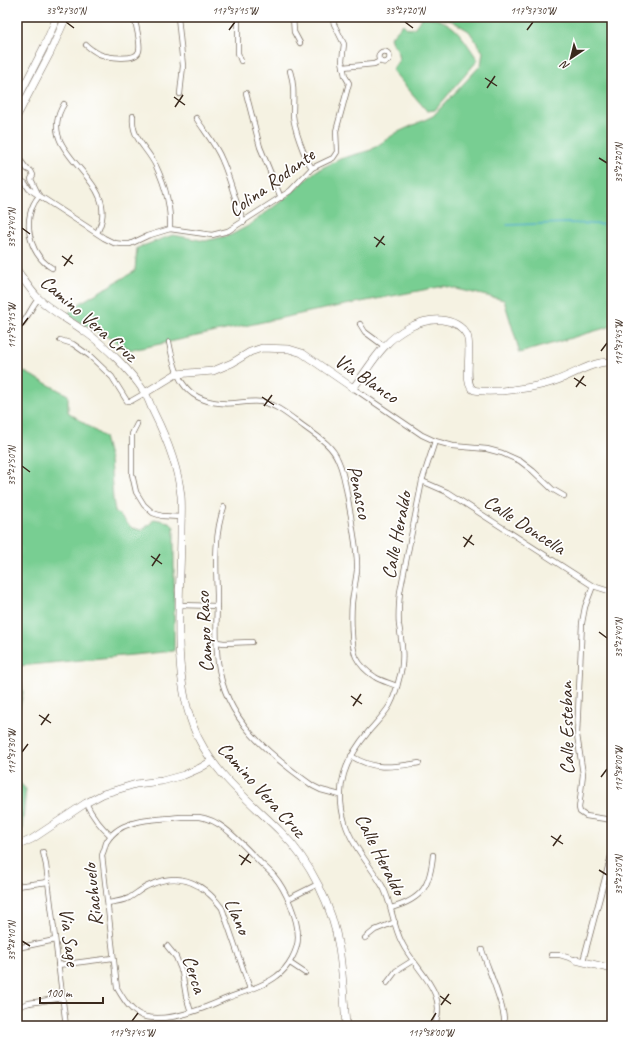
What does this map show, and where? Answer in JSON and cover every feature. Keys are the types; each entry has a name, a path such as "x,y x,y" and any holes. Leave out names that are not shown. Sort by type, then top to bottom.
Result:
{"main road":[{"path":"17,100 44,47 57,17"},
{"path":"17,116 50,53 66,17"},
{"name":"Camino Vera Cruz","path":"17,270 39,298 59,316 84,331 101,344 129,372 145,393 167,438 181,495 181,676 185,700 201,744 212,761 240,793 283,834 305,862 318,884 331,916 339,947 346,1026"},
{"path":"353,388 384,346 398,334 419,323 434,320 449,321 459,326 467,335 470,351 468,377 469,385 474,390 494,392 526,388 555,381 600,363 612,362"},
{"name":"Via Blanco","path":"145,393 176,374 213,371 232,363 250,352 262,348 288,349 302,353 353,388"},
{"path":"17,846 32,839 86,803 103,794 122,788 184,776 212,761"},
{"path":"579,960 612,969"}],"street":[{"path":"95,17 101,17"},
{"path":"86,45 92,51 107,56 130,58 135,56 139,51 139,46 134,17"},
{"path":"178,17 183,66 180,94"},
{"path":"238,17 238,53 241,61"},
{"path":"293,17 294,32 300,44"},
{"path":"332,17 344,44 342,60 343,67 374,64 380,61"},
{"name":"Colina Rodante","path":"17,171 20,180 26,182 29,189 114,243 130,244 147,236 170,229 194,234 212,235 228,231 244,222 272,202 281,198 290,191 312,168 332,158 337,152 336,131 349,83 343,67"},
{"path":"290,71 294,82 293,117 304,154 312,168"},
{"path":"246,92 260,147 281,198"},
{"path":"64,104 57,122 58,136 65,150 99,193 102,203 102,215 100,227 97,233"},
{"path":"134,116 133,125 135,134 156,165 162,180 168,203 170,229"},
{"path":"196,118 222,160 237,206 244,222"},
{"path":"17,156 27,169 31,171 33,175 31,179 39,196 34,201 29,216 28,231 34,248 45,264 52,268"},
{"path":"26,182 31,179"},
{"path":"17,329 24,322 32,306 39,298"},
{"path":"360,324 365,332 384,346"},
{"path":"60,340 73,344 90,356 112,377 127,400 131,401 145,393"},
{"name":"Penasco","path":"169,342 176,374 188,390 204,400 220,404 247,401 262,402 275,407 323,440 337,456 341,465 356,546 357,569 351,624 355,654 360,663 368,672 378,679 397,686"},
{"name":"Via Blanco","path":"353,388 422,435 435,442 453,446 487,449 502,453 520,461 552,489 564,496"},
{"path":"136,424 132,434 132,474 136,492 144,505 153,512 162,516 181,517"},
{"name":"Calle Heraldo","path":"434,1026 438,1008 437,999 432,986 412,960 401,942 384,890 346,825 340,795 350,756 389,706 397,686 403,661 398,604 422,481 435,442"},
{"name":"Calle Doncella","path":"422,481 447,492 593,586 612,592"},
{"name":"Campo Raso","path":"224,507 220,520 216,563 217,642 218,662 228,700 237,718 264,748 298,775 321,790 340,795"},
{"name":"Calle Esteban","path":"593,586 585,607 582,623 577,735 583,774 579,808 580,812 586,816 612,820"},
{"path":"180,606 217,606"},
{"path":"217,642 252,642"},
{"path":"350,756 367,764 380,767 419,763"},
{"path":"86,803 101,827 111,836"},
{"name":"Riachuelo","path":"181,817 200,817 212,821 226,829 274,877 288,899 296,925 298,938 295,952 290,962 278,976 267,982 202,1009 176,1016 153,1017 146,1017 131,1009 117,988 102,855 111,836 127,824 181,817"},
{"name":"Via Sage","path":"43,852 66,1026"},
{"path":"551,955 560,955 579,960 612,852"},
{"path":"391,908 411,900 424,888 430,875 433,855"},
{"name":"Llano","path":"108,903 128,898 149,885 162,880 175,879 202,887 214,897 222,908 250,989"},
{"path":"17,886 48,882"},
{"path":"288,899 318,884"},
{"path":"365,938 375,930 395,922"},
{"path":"17,948 55,940"},
{"name":"Cerca","path":"167,946 176,957 182,972 186,996 191,1012"},
{"path":"482,950 505,1020 504,1026"},
{"path":"58,965 114,958"},
{"path":"387,983 396,971 412,960"},
{"path":"290,962 305,972"},
{"path":"17,1007 29,1003 62,998"}],"green space":[{"path":"422,17 433,18 450,25 462,37 478,60 435,110 427,111 392,70 399,60 397,49 390,38 403,24 407,28 411,29 415,27"},
{"path":"436,17 612,17 612,326 520,353 504,300 444,286 314,311 132,350 66,315 80,303 135,271 137,248 173,235 205,241 231,235 248,226 287,197 316,171 340,159 371,150 396,133 433,116 481,65 483,52 469,31 452,21"},
{"path":"17,371 23,371 68,395 68,412 104,437 110,460 115,511 132,528 142,530 154,519 169,522 174,527 174,651 19,666 23,693 17,720"},
{"path":"17,768 20,783 26,789 21,838 17,840"}],"waterway":[{"path":"507,225 569,223 612,225"}]}
